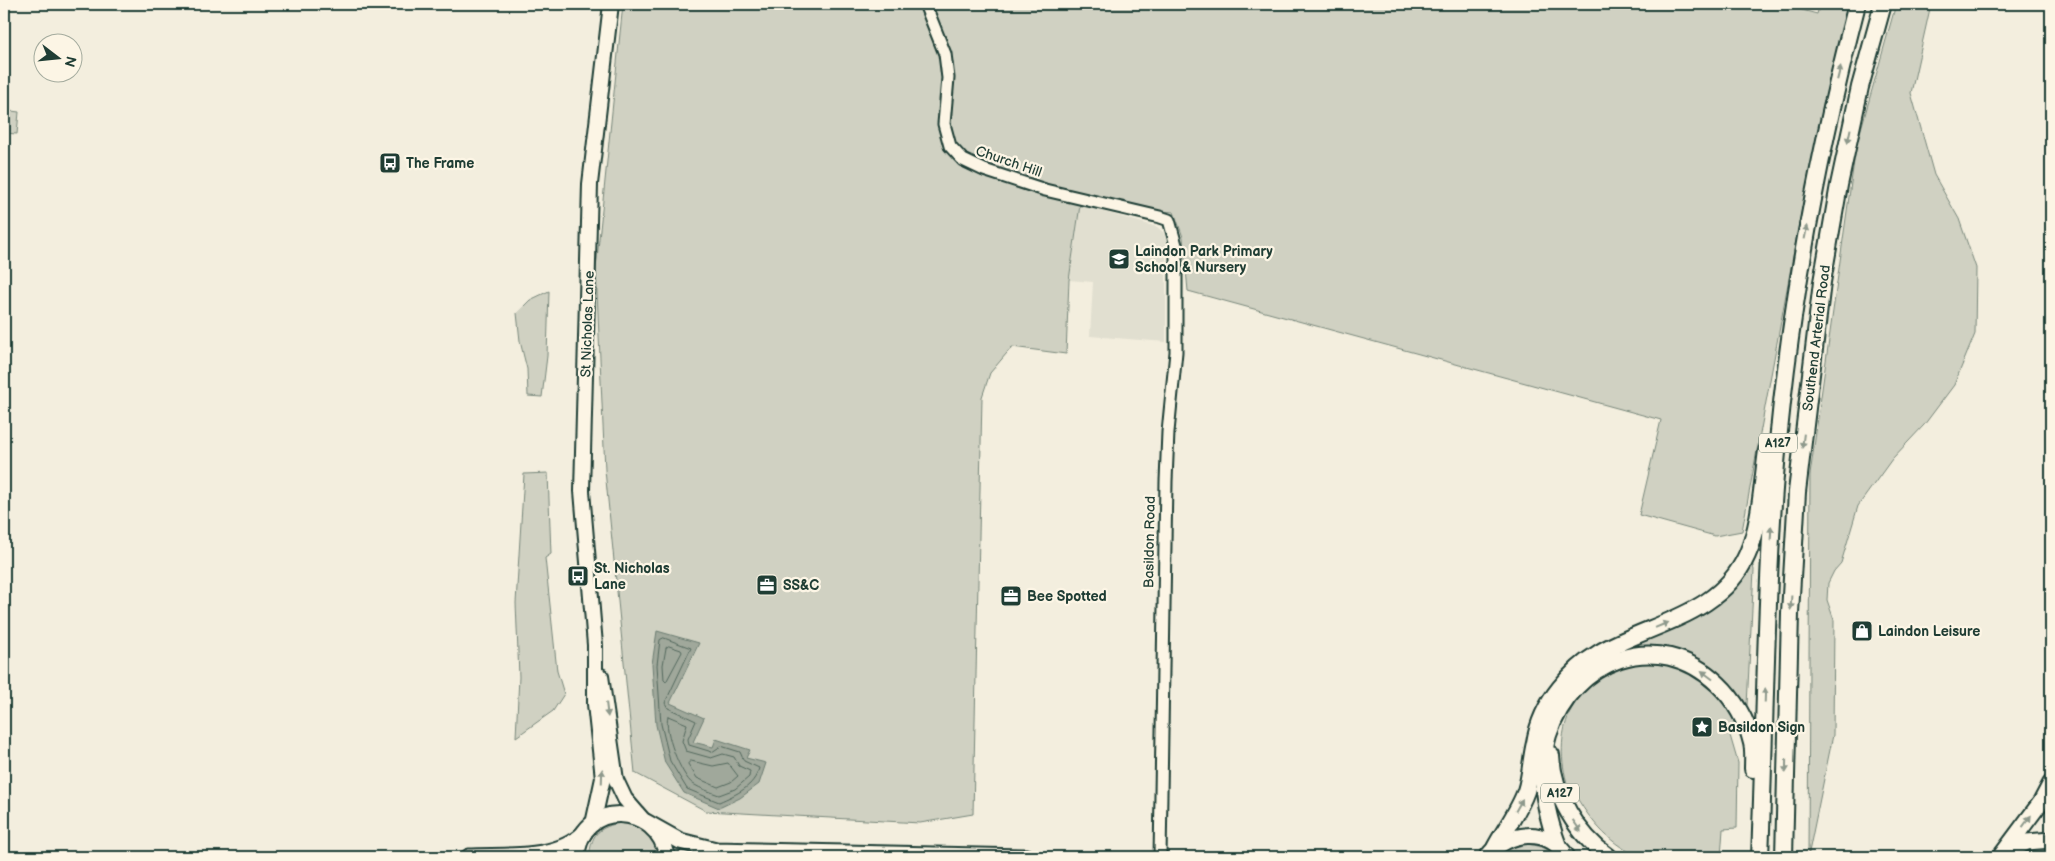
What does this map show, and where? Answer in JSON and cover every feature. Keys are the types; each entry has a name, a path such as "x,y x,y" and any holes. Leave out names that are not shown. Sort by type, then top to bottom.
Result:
{"highway":[{"name":"Southend Arterial Road","path":"1761,853 1767,610 1774,489 1782,411 1802,257 1816,179 1837,81 1857,4"},
{"name":"Southend Arterial Road","path":"1784,851 1790,613 1797,492 1822,282 1839,185 1860,88 1882,4"},
{"name":"A127","path":"1492,851 1525,793 1538,728 1559,689 1582,664 1598,654 1680,618 1704,604 1727,586 1747,556 1753,540 1758,514 1774,402 1802,257"},
{"name":"A127","path":"1565,854 1545,804 1543,770 1548,735 1558,713 1572,690 1583,679 1594,671 1620,659 1639,656 1661,656 1689,663 1711,677 1733,701 1742,717 1752,743 1761,853"},
{"name":"A127","path":"1558,713 1551,740 1551,758 1558,787 1574,822 1594,845 1608,857"}],"main road":[{"name":"St Nicholas Lane","path":"590,827 603,778 595,704 595,645 582,491 590,184 611,4"},
{"name":"St Nicholas Lane","path":"595,645 606,697 616,780 625,799 645,822"},
{"path":"2001,857 2042,802 2051,783"},
{"path":"469,857 545,852 572,843 599,819 613,815 630,816 680,841 716,850 1026,857"},
{"path":"645,822 663,842 667,857"},
{"path":"577,857 579,844 590,827"},
{"path":"1479,857 1492,851 1503,842 1515,837 1528,835 1540,837 1565,854"},
{"path":"2001,857 2027,842 2051,840"}],"street":[{"name":"Church Hill","path":"925,4 945,54 948,78 944,124 950,146 963,160 984,170 1045,190 1160,217 1169,220 1173,229"},
{"name":"Basildon Road","path":"1160,857 1166,481 1168,432 1176,352 1176,245 1173,229"}],"shaded area":[{"path":"623,4 1780,4 1817,14 1820,4 1851,4 1805,192 1742,531 1715,536 1639,515 1661,420 1188,291 1183,237 1174,212 1080,205 1069,280 1066,354 1012,347 990,373 982,397 973,814 920,823 706,811 635,773 605,470 596,269"},
{"path":"1896,4 1931,4 1911,93 1934,175 1959,219 1976,268 1975,334 1954,385 1924,425 1892,459 1858,506 1841,563 1834,571 1828,583 1827,600 1834,620 1833,735 1808,857 1810,475 1856,147"},
{"path":"4,110 19,112 17,134 4,133"},
{"name":"Laindon Park Primary School & Nursery","path":"1080,205 1157,227 1164,233 1166,239 1166,342 1090,336 1093,282 1069,280"},
{"path":"549,291 547,356 542,397 528,396 527,369 520,341 517,313 530,300"},
{"path":"548,473 551,554 545,558 557,671 564,694 553,711 516,737 519,677 516,603 524,474"},
{"path":"1752,562 1754,570 1747,705 1743,709 1713,673 1612,652 1675,627"},
{"path":"1645,661 1681,666 1714,686 1736,717 1729,732 1738,763 1737,828 1723,829 1721,857 1640,857 1612,840 1596,825 1577,798 1573,800 1563,762 1562,744 1565,726 1571,709 1581,694 1595,681 1616,668"},
{"path":"618,823 635,824 646,830 655,843 659,857 589,857 596,834"},
{"path":"1519,844 1540,846 1549,850 1557,857 1496,857 1507,848"},
{"path":"2051,847 2051,857 2016,857 2028,850"}],"water":[{"path":"657,631 699,643 670,703 704,718 693,742 713,747 716,739 750,750 746,758 766,763 759,784 740,798 719,808 684,793 665,763 656,725 652,664"}],"place":[{"name":"The Frame","path":"390,163"},
{"name":"Laindon Park Primary School & Nursery","path":"1119,259"},
{"name":"St. Nicholas Lane","path":"578,576"},
{"name":"SS&C","path":"767,585"},
{"name":"Bee Spotted","path":"1011,596"},
{"name":"Laindon Leisure","path":"1862,631"},
{"name":"Basildon Sign","path":"1702,727"}]}
